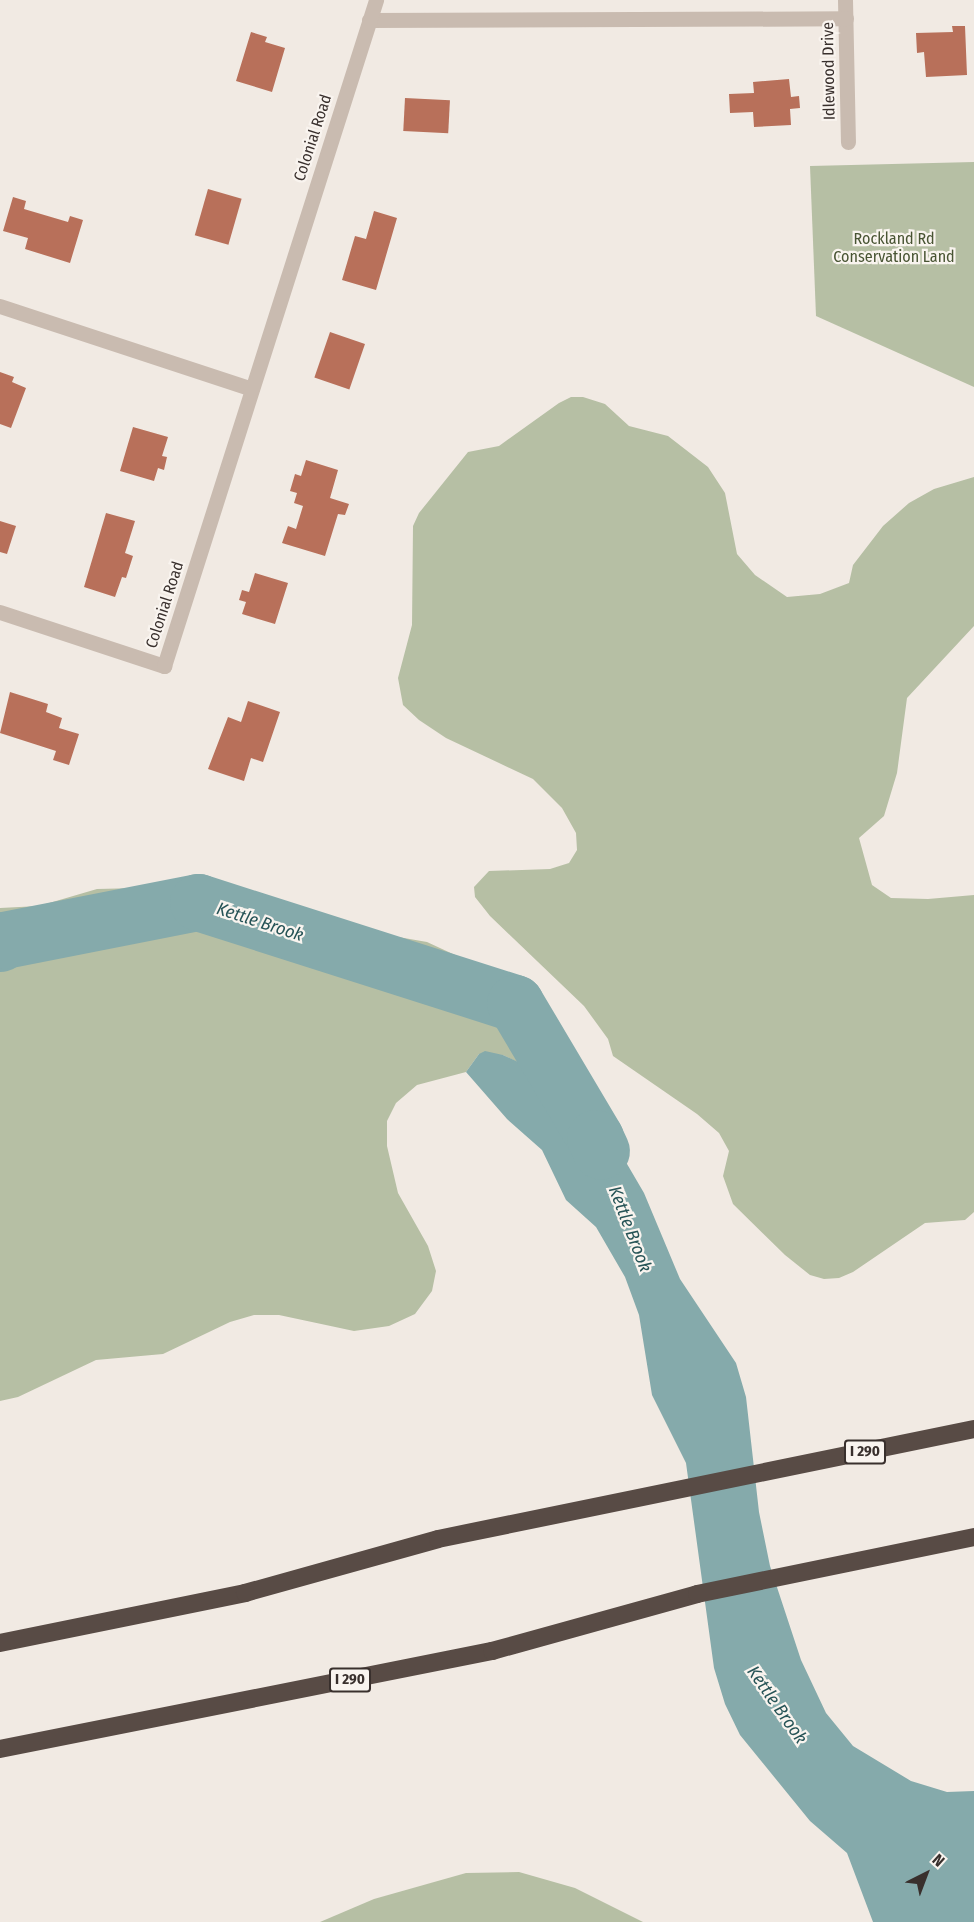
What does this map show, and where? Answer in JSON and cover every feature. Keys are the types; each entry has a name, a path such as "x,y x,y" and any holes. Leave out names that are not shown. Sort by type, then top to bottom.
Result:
{"highway":[{"name":"I 290","path":"0,1643 245,1593 438,1539 681,1491 974,1429"},
{"name":"I 290","path":"0,1749 492,1652 697,1594 974,1537"}],"street":[{"name":"Colonial Road","path":"0,612 164,666 376,0"},
{"name":"Idlewood Drive","path":"846,0 848,142"},
{"path":"369,20 846,18"},
{"path":"0,306 252,389"}],"green space":[{"name":"Rockland Rd Conservation Land","path":"974,162 974,387 816,316 810,166"},
{"path":"571,397 583,397 605,404 629,426 668,436 708,467 725,493 737,554 755,575 787,597 820,594 849,583 853,565 883,526 909,503 934,489 974,477 974,626 907,698 897,773 884,816 859,838 872,885 891,898 928,899 974,895 974,1212 965,1220 925,1223 853,1272 839,1278 824,1279 810,1275 785,1255 733,1204 723,1176 729,1151 719,1133 697,1114 613,1056 608,1039 584,1006 490,916 475,897 474,887 489,871 550,869 569,863 577,850 576,833 562,808 533,779 446,738 419,720 403,705 398,678 412,625 413,526 419,513 468,452 499,446"},
{"path":"179,887 248,893 282,902 358,930 427,942 509,980 534,999 548,1022 550,1038 539,1073 503,1055 479,1054 466,1072 417,1085 396,1103 387,1121 387,1146 398,1193 428,1246 436,1271 432,1291 415,1314 389,1326 354,1331 279,1315 254,1315 230,1322 163,1354 96,1360 18,1397 0,1401 0,908 39,906 97,889"},
{"path":"519,1872 575,1888 643,1922 320,1922 374,1899 466,1873"}],"water":[{"path":"485,1051 503,1055 572,1087 613,1140 644,1193 680,1279 736,1363 746,1397 759,1512 770,1566 801,1660 826,1713 853,1746 911,1781 947,1792 974,1791 974,1922 873,1922 847,1853 810,1821 740,1735 725,1704 714,1668 686,1463 652,1395 639,1315 625,1277 596,1227 566,1200 542,1150 507,1119 466,1072 479,1054"}],"building":[{"path":"952,26 965,26 967,75 926,77 924,52 917,53 916,33 953,32"},
{"path":"251,32 267,37 265,42 285,48 272,92 236,81"},
{"path":"789,79 791,97 799,96 800,108 790,109 791,125 754,127 753,112 730,113 729,94 754,93 753,82"},
{"path":"405,98 450,100 448,133 403,131"},
{"path":"208,189 242,199 228,245 195,235"},
{"path":"13,197 26,201 24,209 68,222 70,216 83,220 70,263 25,249 28,238 3,231"},
{"path":"374,211 397,218 376,290 342,280 355,236 366,239"},
{"path":"330,332 365,344 349,389 314,377"},
{"path":"0,372 14,377 12,382 26,388 11,428 0,424"},
{"path":"133,427 168,437 162,456 167,457 164,470 158,468 154,481 120,471"},
{"path":"306,460 338,470 330,498 349,504 345,515 338,514 325,556 282,543 288,526 296,529 303,506 294,503 297,493 290,491 295,474 301,476"},
{"path":"106,513 135,521 125,553 133,556 126,578 122,577 115,597 84,587"},
{"path":"0,521 16,526 7,554 0,552"},
{"path":"255,573 288,583 275,624 242,614 246,602 239,600 242,590 249,592"},
{"path":"10,692 48,704 46,712 62,718 59,728 79,734 69,765 53,760 56,751 0,733"},
{"path":"248,701 280,712 263,762 251,758 244,781 208,769 228,717 241,722"}],"waterway":[{"name":"Kettle Brook","path":"0,943 4,940 198,902 515,1003 601,1151"}]}
